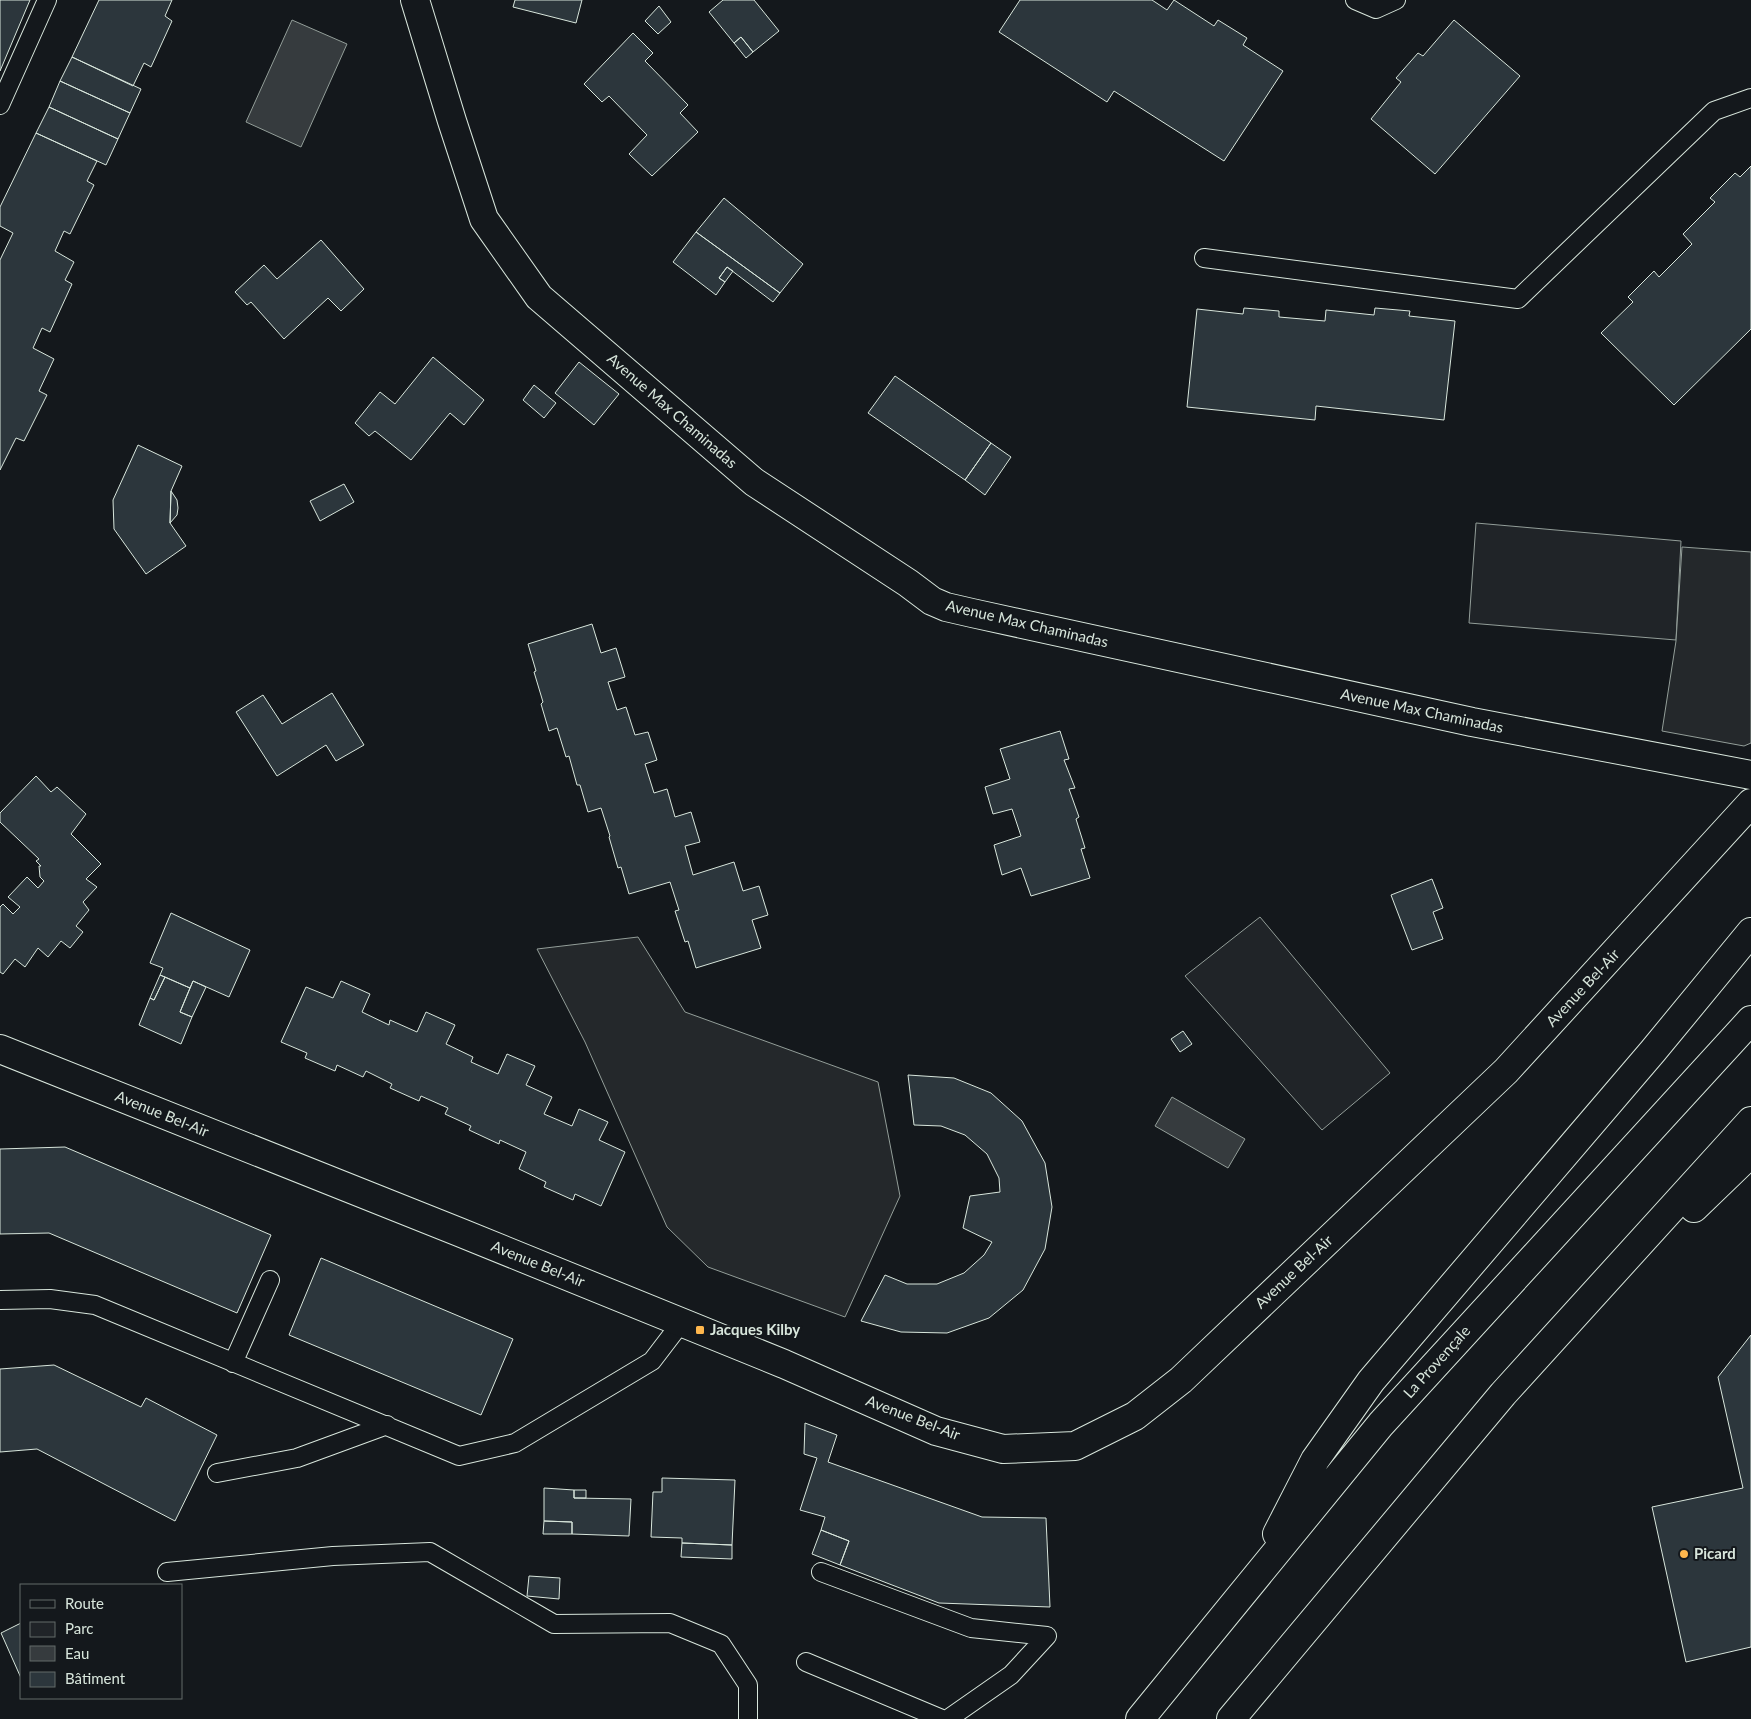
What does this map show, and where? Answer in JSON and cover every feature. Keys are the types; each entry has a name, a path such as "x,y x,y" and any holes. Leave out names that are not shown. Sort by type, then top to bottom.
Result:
{"main road":[{"name":"Avenue Max Chaminadas","path":"415,0 484,219 539,297 754,482 908,583 932,601 946,607 972,613 1453,718 1751,775"},
{"name":"Avenue Bel-Air","path":"0,1049 784,1364 936,1431 1003,1449 1075,1446 1136,1416 1181,1380 1506,1071 1751,803"},
{"path":"1251,1584 1315,1460 1372,1382 1653,1051 1751,932"},
{"name":"La Provençale","path":"1140,1719 1381,1424 1751,1020"},
{"path":"1231,1719 1503,1394 1751,1121"},
{"path":"1503,1394 1751,1153"}],"lane":[{"path":"0,105 47,0"},
{"path":"1355,0 1376,8 1396,0"},
{"path":"1204,258 1518,299 1714,111 1751,98"},
{"path":"233,1363 270,1280"},
{"path":"0,1300 50,1299 95,1305 459,1456 516,1443 652,1361 681,1322"},
{"path":"217,1473 297,1458 387,1426"},
{"path":"167,1572 333,1556 430,1552 554,1624 670,1623 721,1644 748,1685 748,1719"},
{"path":"821,1572 971,1628 1047,1636 1011,1675 948,1719"},
{"path":"806,1662 942,1719"}],"green space":[{"path":"1476,523 1681,541 1676,640 1469,623"},
{"path":"1260,917 1390,1073 1322,1130 1185,976"}],"shaded area":[{"path":"1682,547 1751,552 1751,743 1744,746 1662,731 1676,641"},
{"path":"638,937 685,1012 878,1082 900,1196 845,1317 708,1267 667,1227 585,1042 537,949"}],"water":[{"path":"292,20 347,44 301,147 246,122"},
{"path":"1172,1097 1245,1139 1228,1168 1155,1126"}],"building":[{"path":"0,0 30,0 0,71"},
{"path":"99,0 172,0 165,16 172,21 151,67 144,63 133,86 72,57"},
{"path":"515,0 582,0 576,23 513,7"},
{"path":"723,0 754,0 779,31 753,52 741,37 734,43 709,12"},
{"path":"1020,0 1152,0 1167,10 1174,0 1214,26 1218,20 1247,38 1243,45 1283,71 1224,161 1114,91 1107,102 999,32"},
{"path":"659,6 671,22 658,34 645,21"},
{"path":"1454,20 1520,76 1435,174 1371,119 1401,82 1396,78 1418,53 1423,56"},
{"path":"633,33 653,53 645,61 688,105 680,113 698,132 652,176 629,154 647,135 609,96 602,102 584,84"},
{"path":"741,37 753,52 746,58 734,43"},
{"path":"72,57 141,89 130,113 60,81"},
{"path":"60,81 130,113 118,139 49,107"},
{"path":"49,107 118,139 106,165 36,133"},
{"path":"36,133 97,161 87,181 94,185 70,234 64,231 55,251 74,262 65,280 72,284 50,332 42,328 33,348 54,359 39,391 47,395 24,441 16,438 0,470 0,260 13,233 0,226 0,207"},
{"path":"1751,166 1751,329 1674,405 1601,333 1633,302 1628,297 1654,271 1659,277 1692,244 1683,234 1715,202 1710,198 1735,173 1740,177"},
{"path":"724,198 803,264 780,293 696,232"},
{"path":"696,232 780,293 773,302 727,267 719,278 725,282 716,295 673,262"},
{"path":"321,240 364,289 341,311 328,298 284,339 251,302 247,305 235,292 264,265 277,279"},
{"path":"727,267 733,271 725,282 719,278"},
{"path":"1244,308 1279,311 1279,317 1325,321 1326,310 1374,315 1375,308 1410,311 1409,316 1455,321 1444,420 1316,406 1315,420 1187,407 1197,309 1243,314"},
{"path":"433,357 484,400 464,425 450,413 411,460 375,431 369,436 355,423 380,392 395,404"},
{"path":"579,362 619,394 594,425 555,393"},
{"path":"895,376 991,443 965,480 868,413"},
{"path":"534,385 556,403 544,418 523,400"},
{"path":"991,443 1011,457 985,495 965,480"},
{"path":"138,445 182,466 171,491 170,523 186,546 146,574 114,529 113,500"},
{"path":"344,484 354,502 320,521 310,501"},
{"path":"171,491 177,500 178,508 177,515 170,523"},
{"path":"592,624 601,653 616,648 625,677 608,682 617,710 626,707 635,735 648,732 657,760 645,764 654,793 667,789 675,817 691,812 700,842 685,846 693,875 734,862 743,891 759,886 768,915 752,920 761,948 696,968 688,941 685,942 675,911 679,910 670,882 629,894 621,867 618,868 601,808 588,812 580,785 577,785 569,756 566,757 557,728 549,731 528,644"},
{"path":"332,693 364,745 336,761 326,745 277,776 236,712 263,695 282,724"},
{"path":"1060,731 1069,759 1064,760 1075,788 1069,789 1079,817 1076,819 1085,848 1081,849 1090,878 1031,896 1021,868 1002,875 994,845 1021,836 1012,809 993,814 985,787 1010,779 1000,749"},
{"path":"36,776 51,792 57,787 86,814 71,834 101,864 86,879 97,887 83,902 89,910 76,926 83,932 70,948 61,941 48,957 38,948 25,967 15,959 3,974 0,972 0,907 3,904 13,914 20,907 8,897 27,877 38,888 44,881 40,877 39,866 41,866 36,861 39,859 0,822 0,813"},
{"path":"1432,879 1443,908 1433,912 1443,939 1412,950 1391,895"},
{"path":"171,913 250,950 229,997 193,981 190,988 160,975 163,968 150,963"},
{"path":"160,975 165,977 154,1000 150,998"},
{"path":"165,977 190,988 180,1012 192,1017 181,1044 139,1025 150,998 154,1000"},
{"path":"193,981 206,987 192,1017 180,1012"},
{"path":"341,981 370,994 362,1012 389,1025 390,1020 417,1032 426,1012 455,1025 446,1044 473,1057 471,1062 498,1074 507,1054 535,1066 526,1085 552,1097 544,1114 572,1126 579,1109 608,1122 599,1140 625,1152 601,1206 575,1194 573,1200 544,1187 546,1182 519,1169 526,1152 500,1140 499,1144 469,1130 471,1126 445,1114 448,1108 421,1096 419,1101 390,1088 392,1084 366,1071 363,1077 337,1065 335,1071 305,1058 307,1053 281,1042 306,987 333,998"},
{"path":"1183,1031 1192,1044 1180,1052 1171,1039"},
{"path":"908,1075 954,1078 991,1093 1022,1121 1045,1163 1052,1207 1045,1249 1023,1290 989,1318 947,1333 901,1332 861,1321 885,1275 907,1284 937,1284 964,1273 984,1255 992,1242 963,1228 970,1196 1000,1192 999,1178 987,1154 965,1135 941,1126 914,1125"},
{"path":"65,1147 271,1235 237,1313 49,1233 0,1234 0,1149"},
{"path":"321,1258 513,1339 481,1415 289,1335"},
{"path":"1751,1335 1751,1647 1686,1662 1652,1507 1743,1488 1718,1377"},
{"path":"54,1365 141,1407 146,1398 217,1435 175,1521 37,1449 0,1452 0,1369"},
{"path":"805,1423 837,1435 828,1462 982,1517 1046,1518 1050,1607 939,1603 840,1565 849,1541 821,1530 825,1517 800,1510 817,1458 804,1454"},
{"path":"662,1478 735,1480 732,1545 682,1543 682,1538 651,1537 653,1492 662,1492"},
{"path":"544,1488 574,1490 574,1498 631,1499 629,1536 572,1534 572,1522 544,1521"},
{"path":"574,1490 586,1490 586,1498 574,1498"},
{"path":"544,1521 572,1522 572,1534 543,1534"},
{"path":"821,1530 849,1541 840,1565 812,1554"},
{"path":"682,1543 732,1545 732,1559 681,1557"},
{"path":"529,1576 560,1578 559,1599 527,1596"},
{"path":"20,1624 20,1676 1,1633"}],"place":[{"name":"Jacques Kilby","path":"700,1330"},
{"name":"Picard","path":"1684,1554"}]}
